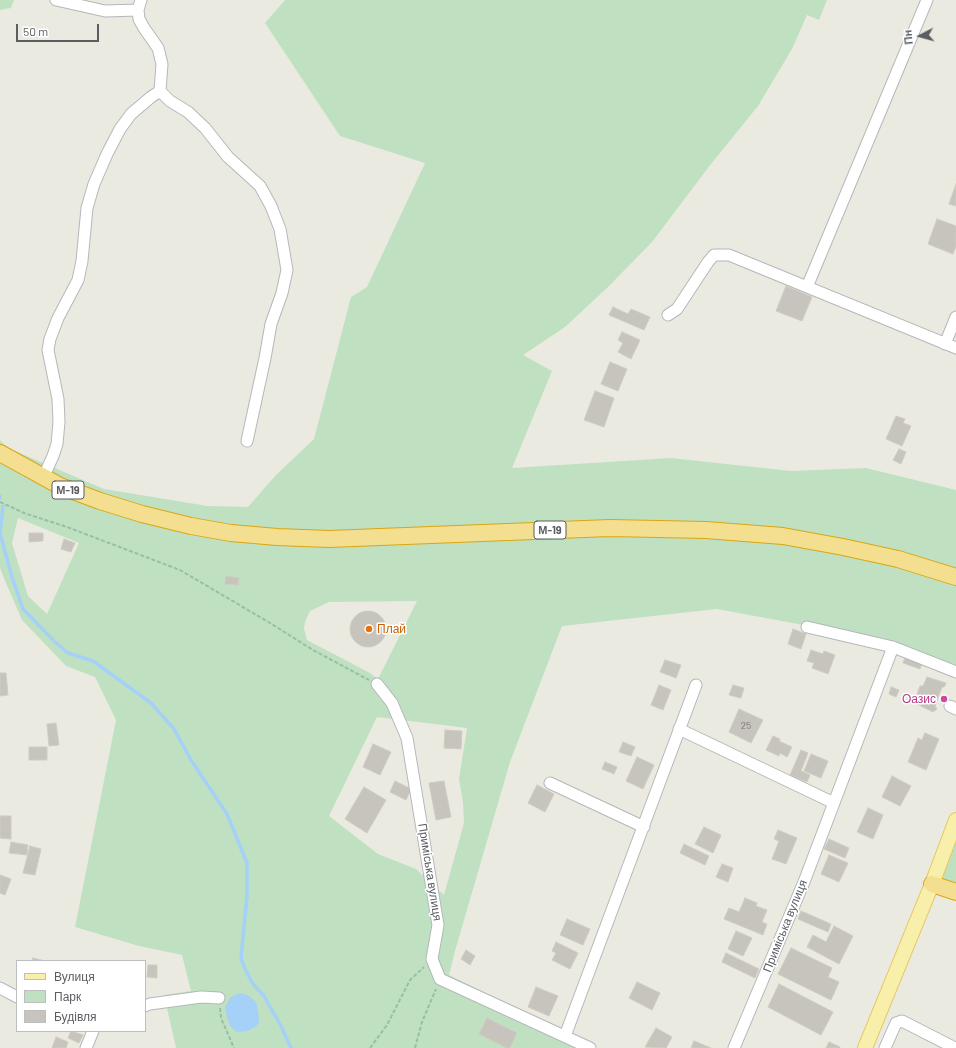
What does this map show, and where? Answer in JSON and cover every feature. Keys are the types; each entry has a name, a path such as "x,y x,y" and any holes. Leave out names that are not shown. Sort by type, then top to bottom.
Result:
{"highway":[{"name":"М-19","path":"1,455 60,486 100,501 142,514 191,526 231,533 329,539 610,528 706,530 783,536 843,547 898,559 956,577"},
{"path":"932,884 956,892"}],"main road":[{"path":"865,1048 932,884 956,820"}],"street":[{"path":"56,0 105,11 140,5 139,19 158,48 162,64 160,91 170,101 188,112 205,128 228,157 260,186 271,206 280,229 287,270 282,293 271,324 247,441"},
{"path":"807,288 927,0"},
{"path":"43,478 55,450 58,422 58,399 48,350 50,339 58,318 78,280 82,261 87,208 94,184 120,129 131,114 160,91"},
{"path":"672,312 714,255 729,255 956,348"},
{"path":"945,344 956,317"},
{"path":"807,626 893,647 956,672"},
{"name":"Приміська вулиця","path":"734,1048 804,882 893,647"},
{"name":"Приміська вулиця","path":"377,684 392,703 407,738 438,925 432,959"},
{"path":"565,1036 696,685"},
{"path":"680,729 834,803"},
{"path":"550,783 644,827"},
{"path":"432,959 440,979 590,1048"},
{"path":"0,988 16,996"},
{"path":"146,1006 201,997 219,998"},
{"path":"885,1048 896,1023 902,1021 955,1048"},
{"path":"86,1048 94,1032"}],"path":[{"path":"0,502 180,570 313,650 377,684"},
{"path":"370,1048 387,1025 410,980 432,959"},
{"path":"415,1048 422,1022 440,979"},
{"path":"219,998 220,1018 234,1048"}],"green space":[{"path":"0,0 14,0 11,8 0,10"},
{"path":"285,0 827,0 819,20 807,15 792,49 758,106 711,164 652,242 607,288 565,327 523,355 552,371 512,468 671,458 791,471 866,468 956,490 956,672 814,627 717,609 562,626 510,762 449,975 597,1048 176,1048 164,995 191,991 182,955 139,946 75,927 116,720 95,677 66,666 22,620 6,583 0,568 0,440 8,448 104,489 208,506 248,507 276,475 314,439 351,297 367,287 425,163 340,136 265,23","holes":["18,518 79,543 47,614 28,596 12,543","417,601 378,679 370,673 307,640 304,629 305,622 310,611 329,602","377,717 467,728 459,779 463,802 464,823 444,895 416,869 378,854 329,816"]},
{"path":"956,815 956,895 929,885"}],"water":[{"path":"240,993 249,996 256,1002 259,1023 247,1031 237,1032 231,1027 227,1018 225,1007 231,997"}],"building":[{"path":"956,184 956,206 949,204"},
{"path":"937,219 956,226 956,246 953,254 928,244"},
{"path":"786,286 812,297 802,321 776,311"},
{"path":"613,307 628,314 631,309 650,317 644,330 609,315"},
{"path":"622,332 640,340 631,359 618,352 623,343 618,340"},
{"path":"610,362 627,369 618,391 601,384"},
{"path":"595,391 614,398 604,427 584,420"},
{"path":"896,416 905,419 903,423 911,426 902,446 886,439"},
{"path":"899,449 906,452 901,464 893,460"},
{"path":"29,533 43,533 43,541 29,542"},
{"path":"64,539 75,543 71,552 61,549"},
{"path":"226,576 239,578 238,585 225,584"},
{"path":"372,611 381,616 385,622 385,636 381,642 372,647 364,647 355,642 351,636 350,625 355,616 361,612"},
{"path":"793,629 806,634 801,649 788,644"},
{"path":"811,650 823,654 824,651 835,655 828,674 812,668 814,663 807,661"},
{"path":"906,655 923,661 920,669 903,663"},
{"path":"665,660 681,665 676,678 660,672"},
{"path":"0,673 6,673 8,695 0,696"},
{"path":"927,677 946,683 944,687 942,687 935,706 937,709 933,712 917,704 920,695 917,694 920,686 923,686"},
{"path":"659,685 671,690 663,710 651,705"},
{"path":"733,685 744,688 741,698 729,695"},
{"path":"891,687 899,690 896,697 889,694"},
{"path":"739,709 763,720 751,743 729,732"},
{"path":"56,723 59,745 49,746 47,724"},
{"path":"445,730 462,731 461,749 444,748"},
{"path":"925,733 939,739 926,770 908,762 918,738 922,740"},
{"path":"773,736 780,739 779,741 792,747 787,757 780,753 779,756 766,750"},
{"path":"623,742 635,747 631,756 619,752"},
{"path":"373,744 391,752 380,775 363,767"},
{"path":"29,747 47,747 47,760 29,760"},
{"path":"801,750 808,753 801,771 810,775 807,782 790,775"},
{"path":"811,754 828,761 821,778 804,771"},
{"path":"637,757 654,765 643,789 626,781"},
{"path":"605,762 617,767 614,774 602,769"},
{"path":"892,776 911,786 900,806 882,797"},
{"path":"395,781 411,789 406,800 390,792"},
{"path":"444,781 451,817 436,820 429,783"},
{"path":"537,785 554,794 545,812 528,803"},
{"path":"364,787 386,800 367,833 345,819"},
{"path":"868,808 883,815 873,839 857,832"},
{"path":"0,816 11,816 11,839 0,838"},
{"path":"704,827 721,835 713,853 695,844"},
{"path":"778,830 797,838 786,864 772,859 779,841 774,839"},
{"path":"829,839 849,848 845,858 824,849"},
{"path":"11,842 28,845 27,855 9,853"},
{"path":"684,844 709,856 705,865 680,853"},
{"path":"30,846 41,849 35,875 23,873"},
{"path":"829,855 848,863 839,882 821,874"},
{"path":"722,864 733,868 728,882 716,877"},
{"path":"0,875 11,879 5,895 0,893"},
{"path":"745,898 757,903 756,906 767,910 762,922 767,924 763,935 724,919 729,908 739,912"},
{"path":"801,911 831,924 828,932 798,919"},
{"path":"567,919 590,929 583,945 560,935"},
{"path":"834,926 853,936 839,964 807,947 813,935 826,942"},
{"path":"736,931 752,938 743,956 728,949"},
{"path":"556,942 578,953 570,969 552,960 556,953 552,951"},
{"path":"791,948 832,968 828,977 839,982 831,1000 778,974"},
{"path":"466,950 475,956 470,965 461,959"},
{"path":"726,953 759,969 755,978 722,962"},
{"path":"148,965 157,965 157,978 147,977"},
{"path":"637,982 660,993 652,1010 629,998"},
{"path":"779,984 833,1012 821,1035 768,1007"},
{"path":"536,987 558,996 549,1016 528,1007"},
{"path":"487,1018 517,1033 510,1048 507,1048 479,1034"},
{"path":"656,1028 672,1037 666,1048 645,1047"},
{"path":"71,1032 83,1035 79,1043 68,1038"},
{"path":"56,1037 68,1042 66,1048 52,1048"},
{"path":"694,1041 711,1048 691,1048"},
{"path":"829,1042 840,1047 840,1048 826,1048"}],"waterway":[{"path":"3,506 0,533 12,577 23,609 56,643 68,653 93,661 151,703 174,729 191,760 227,814 247,863 247,896 241,958 253,984 264,996 281,1026 291,1048"}],"place":[{"name":"Плай","path":"369,629"},
{"name":"Оазис","path":"944,699"}]}
